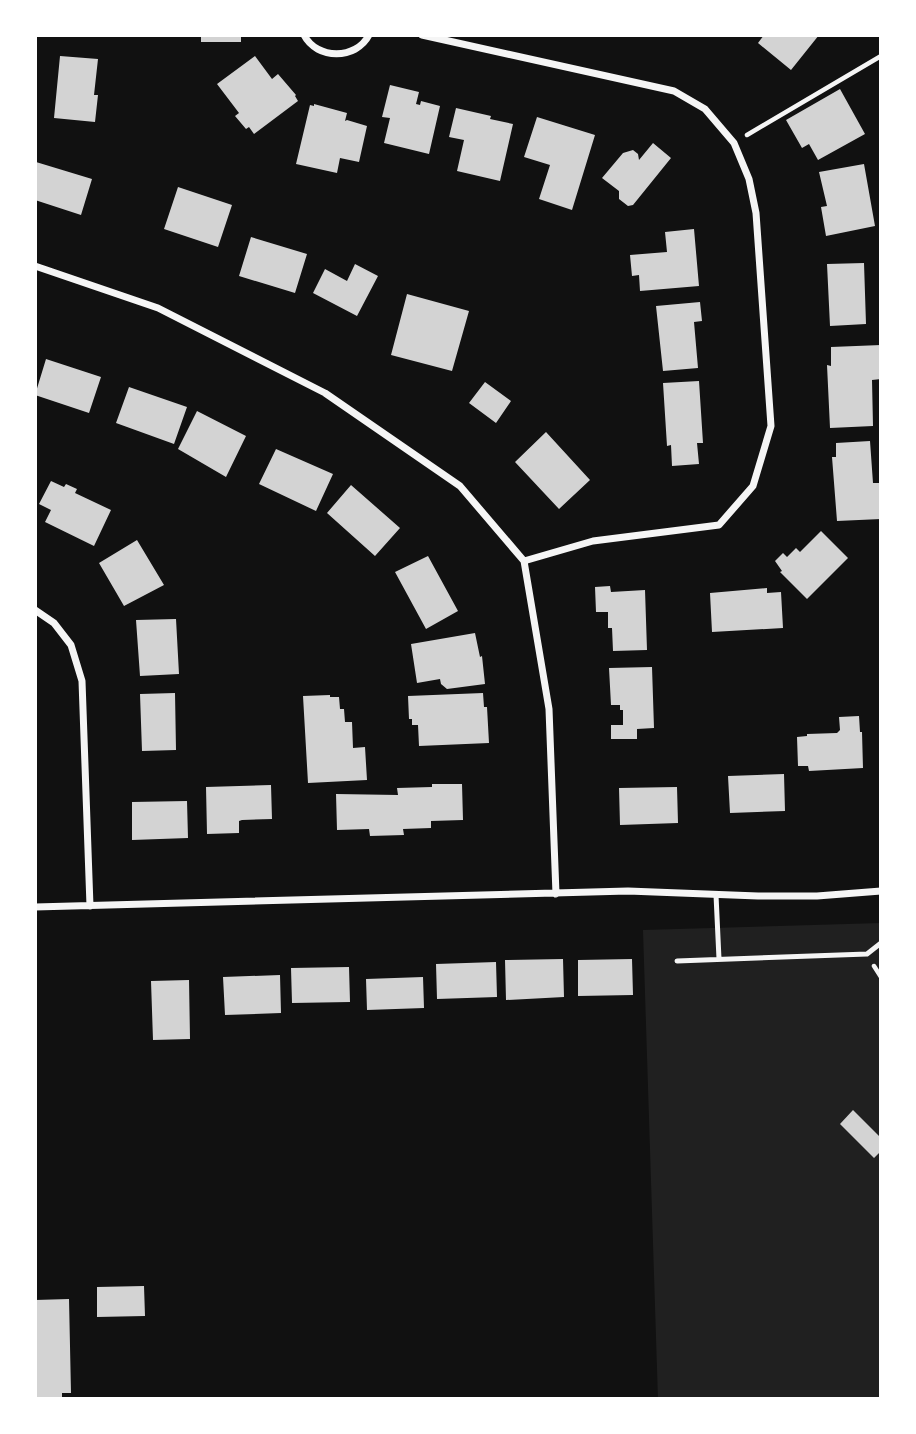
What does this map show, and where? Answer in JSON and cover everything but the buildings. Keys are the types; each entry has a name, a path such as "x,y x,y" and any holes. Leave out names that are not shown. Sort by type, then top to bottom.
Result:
{"street":[{"path":"304,35 307,41 320,51 337,55 353,51 369,35"},
{"path":"422,35 674,91 705,109 734,143 749,179 756,213 771,426 753,486 719,525 593,541 523,561"},
{"path":"35,266 158,308 325,393 460,486 523,561 549,709 556,894"},
{"path":"35,610 54,623 71,645 82,681 90,906"},
{"path":"35,907 628,891 817,896 881,891"}],"lane":[{"path":"716,895 719,959"},
{"path":"677,961 867,954 881,943"}],"path":[{"path":"734,143 881,55"}],"shaded area":[{"path":"881,923 881,1399 658,1399 643,930"}]}
